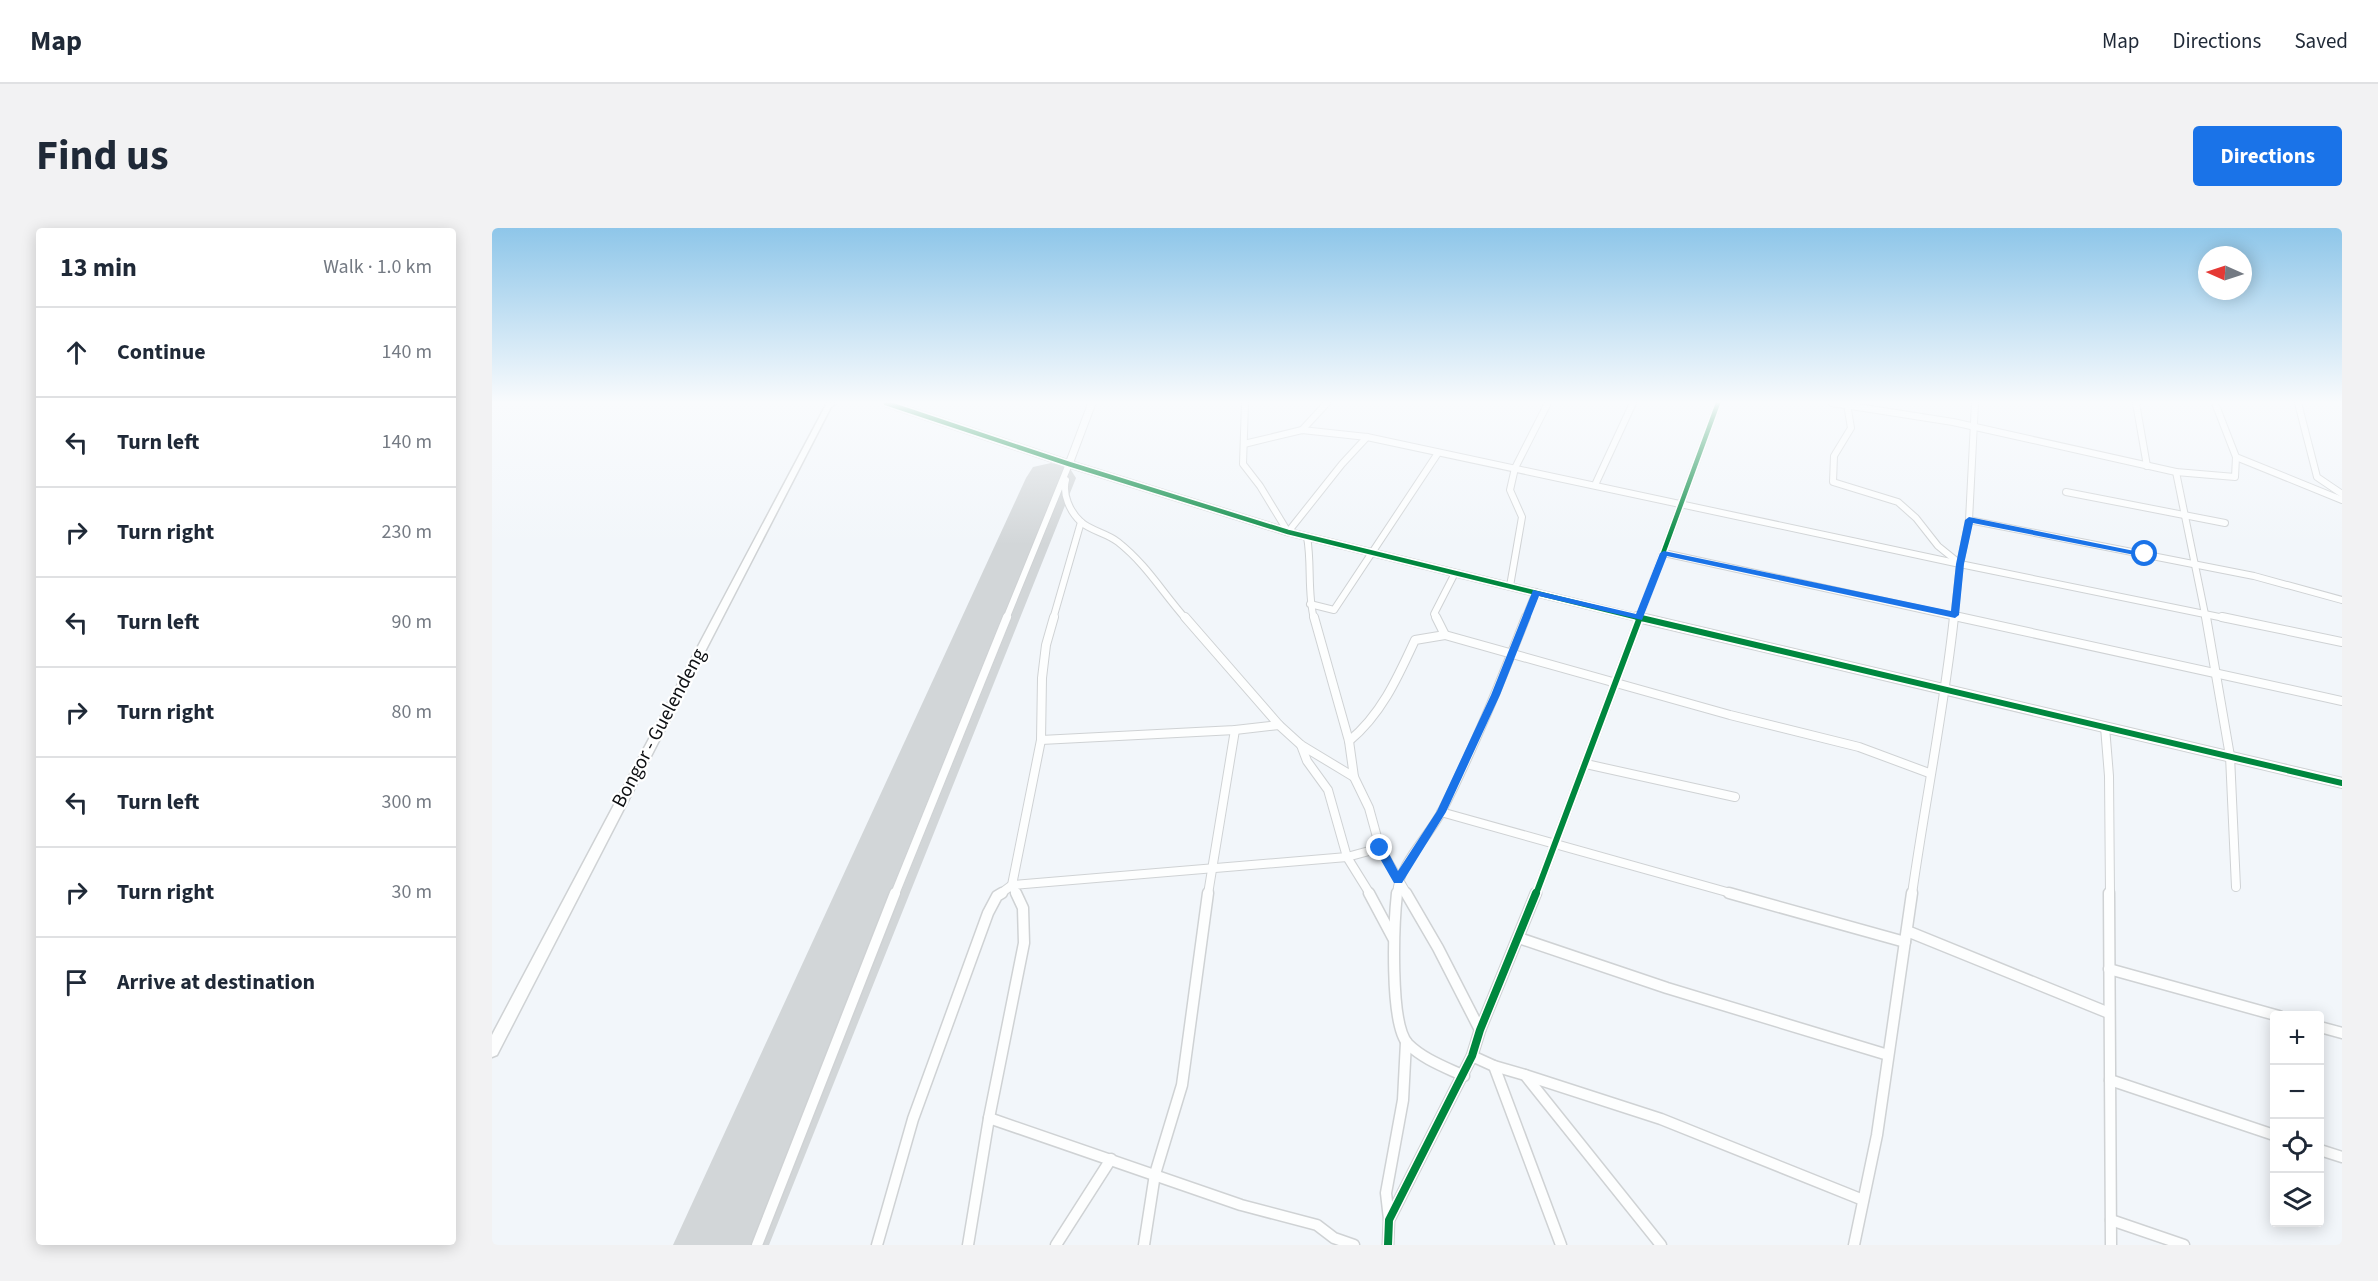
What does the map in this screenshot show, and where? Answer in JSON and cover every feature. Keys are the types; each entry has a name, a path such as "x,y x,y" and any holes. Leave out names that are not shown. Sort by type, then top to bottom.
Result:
{"highway":[{"name":"Bongor - Guelendeng","path":"492,1050 805,450"}],"street":[{"path":"1028,450 1307,537 1639,618 2342,783"},
{"path":"757,1245 882,926 1074,450"},
{"path":"1244,450 1243,464 1260,486 1288,532"},
{"path":"1288,532 1355,450"},
{"path":"1427,450 1683,503 1960,564 2342,642"},
{"path":"1510,586 1522,516 1510,490 1515,468 1524,450"},
{"path":"1594,485 1610,450"},
{"path":"1389,1220 1464,1076 1480,1030 1519,938 1586,764 1701,450"},
{"path":"1837,450 1834,456 1833,482 1898,502 1917,518 1938,546 1960,564"},
{"path":"1854,1245 1877,1135 1929,773 1946,690 1960,564 1969,520 1974,450"},
{"path":"2077,450 2176,472 2235,477 2236,458 2233,450"},
{"path":"2144,450 2147,466"},
{"path":"2310,450 2317,477 2342,494"},
{"path":"1310,604 1334,610 1438,453"},
{"path":"2236,458 2342,500"},
{"path":"1069,464 1064,488 1069,506 1082,522 1116,540 1144,565 1179,611 1279,725 1302,745 1354,777"},
{"path":"2176,472 2196,564 2230,756 2236,887"},
{"path":"2066,492 2225,523"},
{"path":"1969,520 2254,576 2342,600"},
{"path":"968,1245 989,1118 1024,943 1023,908 1012,885 1041,740 1042,678 1046,645 1082,522"},
{"path":"1307,537 1310,555 1310,604 1350,741 1354,777 1369,808 1380,848 1438,948 1480,1030"},
{"path":"1664,553 2342,701"},
{"path":"1445,635 1434,614 1455,573"},
{"path":"1388,1245 1389,1220 1386,1193 1402,1112 1406,1042 1398,1016 1394,939 1398,880 1441,812 1495,695 1536,592"},
{"path":"1350,741 1360,734 1394,683 1415,640 1445,635 1730,715 1859,747 1929,773"},
{"path":"1041,740 1235,730 1279,725"},
{"path":"2105,727 2109,776 2111,1245"},
{"path":"1144,1245 1155,1174 1182,1085 1212,867 1235,730"},
{"path":"1302,745 1307,761 1328,790 1347,857 1375,902 1394,939"},
{"path":"1586,764 1735,797"},
{"path":"1441,812 1905,942"},
{"path":"877,1245 913,1119 988,913 997,896 1012,885 1347,857 1380,848"},
{"path":"1907,932 2109,1013"},
{"path":"1519,938 1658,984 1888,1055"},
{"path":"2109,969 2270,1014"},
{"path":"2324,1028 2342,1033"},
{"path":"1406,1042 1424,1056 1464,1076"},
{"path":"1472,1056 1494,1066 1661,1119 1863,1200"},
{"path":"1494,1066 1561,1245"},
{"path":"1525,1075 1661,1245"},
{"path":"2110,1080 2270,1134"},
{"path":"989,1118 1241,1205 1317,1225 1334,1238 1354,1245"},
{"path":"2324,1152 2342,1157"},
{"path":"1056,1245 1111,1159"},
{"path":"2111,1220 2184,1245"}],"runway":[{"path":"721,1245 1051,478"}],"cycle path":[{"path":"1028,450 1288,532 1639,618 2342,783"},
{"path":"1388,1245 1389,1220 1472,1056 1480,1030 1519,938 1586,764 1701,450"}],"route":[{"path":"1380,848 1398,880 1413,860 1441,812 1495,695 1536,592 1639,618 1664,553 1955,615 1960,564 1969,520 2145,554"}]}
